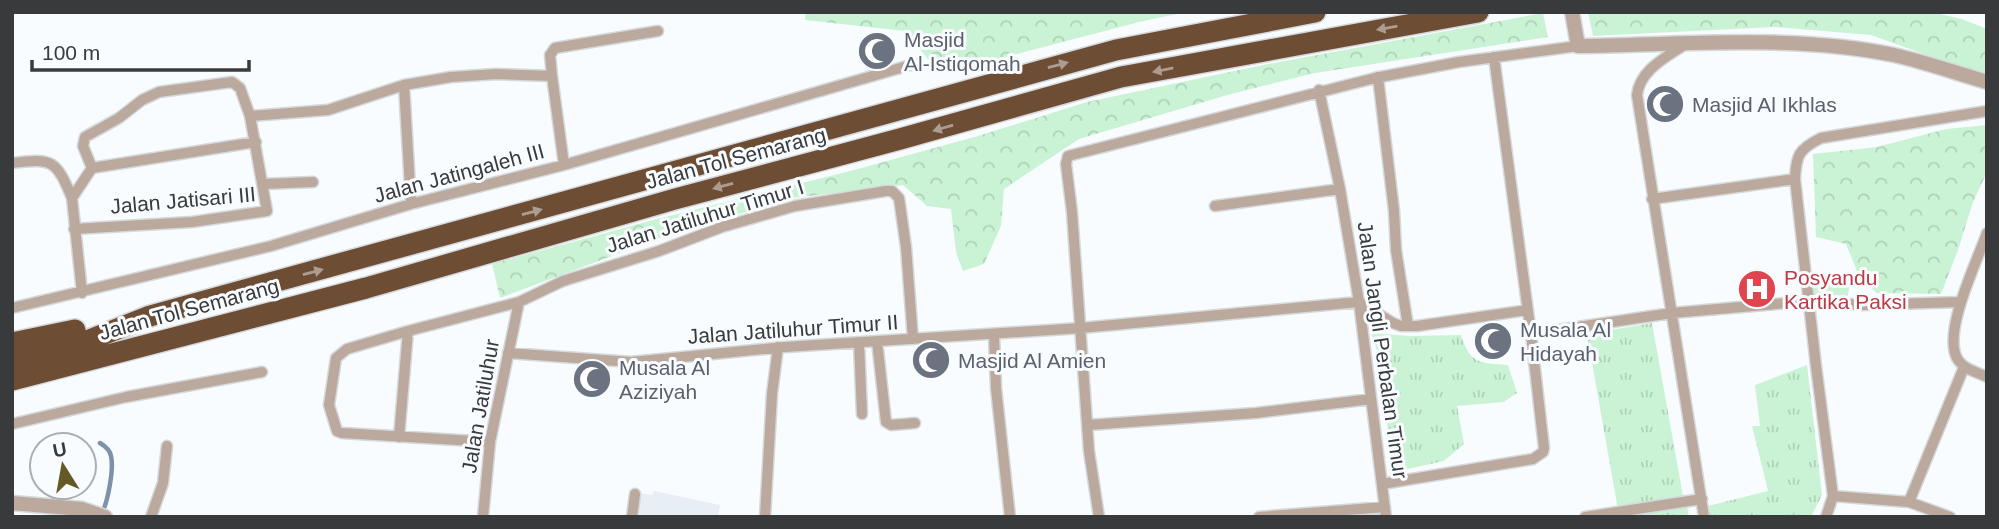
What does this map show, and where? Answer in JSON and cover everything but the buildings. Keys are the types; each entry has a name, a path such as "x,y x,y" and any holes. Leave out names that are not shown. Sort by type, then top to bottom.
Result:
{"highway":[{"name":"Jalan Tol Semarang","path":"12,359 82,343 150,316 1116,50 1315,12"},
{"name":"Jalan Tol Semarang","path":"12,380 366,288 676,199 1121,78 1478,12"},
{"path":"12,342 150,316"}],"street":[{"path":"1572,12 1578,47"},
{"path":"564,165 550,55 555,48 658,31"},
{"path":"1100,517 1090,467 1072,212 1066,164 1068,156 1378,77 1494,57 1578,47 1769,43 1851,49 1894,55 1987,82"},
{"path":"1684,45 1646,72 1637,95 1704,517"},
{"path":"1382,484 1534,459 1543,452 1531,334 1494,57"},
{"name":"Jalan Jatingaleh III","path":"12,308 271,246 411,204 564,165 914,64"},
{"path":"250,116 328,110 404,85 450,77 496,74 551,76"},
{"path":"1378,77 1387,134 1396,250 1408,326"},
{"name":"Jalan Jatisari III","path":"74,229 192,222 264,212 268,208 250,116 243,94 236,83 159,92 142,100 119,118 85,137 83,146 92,168"},
{"path":"404,85 411,204"},
{"name":"Jalan Jangli Perbalan Timur","path":"1319,90 1340,189 1359,302 1385,512"},
{"path":"1826,517 1833,496 1815,366 1795,179 1796,161 1800,151 1821,138 1987,111"},
{"name":"Jalan Jatisari III","path":"72,198 92,168 256,142"},
{"path":"12,163 52,163 61,172 72,198 82,293"},
{"path":"1652,199 1795,179"},
{"path":"264,184 313,182"},
{"path":"1215,206 1340,189"},
{"name":"Jalan Jatiluhur Timur I","path":"519,302 563,281 659,251 722,227 795,206 886,191 896,194 900,204 913,339"},
{"path":"1987,233 1960,302 1953,334 1956,358 1964,367 1987,376"},
{"path":"1531,334 1672,313 1810,301 1863,305 1960,302"},
{"path":"490,442 342,433 334,426 329,405 334,365 340,353 408,331 519,302"},
{"name":"Jalan Jatiluhur","path":"483,517 490,442 519,302"},
{"path":"1359,302 1393,323 1408,326 1528,310"},
{"name":"Jalan Jatiluhur Timur II","path":"508,353 631,362 778,347 1081,328 1359,302"},
{"path":"399,437 408,331"},
{"path":"995,335 996,388 1010,517"},
{"path":"877,341 886,422 891,425 915,423"},
{"path":"859,342 862,414"},
{"path":"765,517 772,394 778,347"},
{"path":"1909,502 1964,367"},
{"path":"12,424 126,397 262,372"},
{"path":"1088,425 1256,414 1371,399"},
{"path":"151,517 163,483 167,446"},
{"path":"632,517 635,494"},
{"path":"1833,496 1909,502 1920,512 1950,517"},
{"path":"1585,517 1702,499"},
{"path":"12,503 82,509 101,516"},
{"path":"1259,517 1385,512"}],"shaded area":[{"path":"654,491 720,505 718,517 635,517 640,493 652,495"}],"green space":[{"path":"806,12 1187,12 940,74 905,31 805,20"},
{"path":"1588,12 1931,12 1962,19 1987,29 1987,77 1871,35 1774,27 1593,36"},
{"path":"1543,13 1548,37 1315,73 1231,94 1079,139 1004,189 1001,226 984,264 963,271 956,252 951,209 927,206 903,185 793,198 660,238 500,298 492,264 653,220 854,170 978,136 1087,102 1263,65"},
{"path":"1987,125 1987,172 1973,202 1941,294 1876,293 1857,271 1846,244 1816,237 1813,154 1877,147 1946,129"},
{"path":"1816,278 1850,283 1847,300 1813,295"},
{"path":"1652,323 1689,517 1585,517 1618,510 1587,334"},
{"path":"1371,333 1410,336 1461,335 1472,357 1490,364 1508,365 1517,393 1504,402 1457,406 1464,444 1444,461 1408,469 1389,447 1383,367"},
{"path":"1807,365 1822,495 1811,517 1710,517 1708,506 1768,491 1752,426 1760,426 1755,385"}],"waterway":[{"path":"100,443 110,452 112,462 110,485 102,513"}],"place":[{"name":"Masjid Al-Istiqomah","path":"877,51"},
{"name":"Masjid Al Ikhlas","path":"1665,104"},
{"name":"Posyandu Kartika Paksi","path":"1757,289"},
{"name":"Musala Al Hidayah","path":"1493,341"},
{"name":"Masjid Al Amien","path":"931,360"},
{"name":"Musala Al Aziziyah","path":"592,379"}]}
